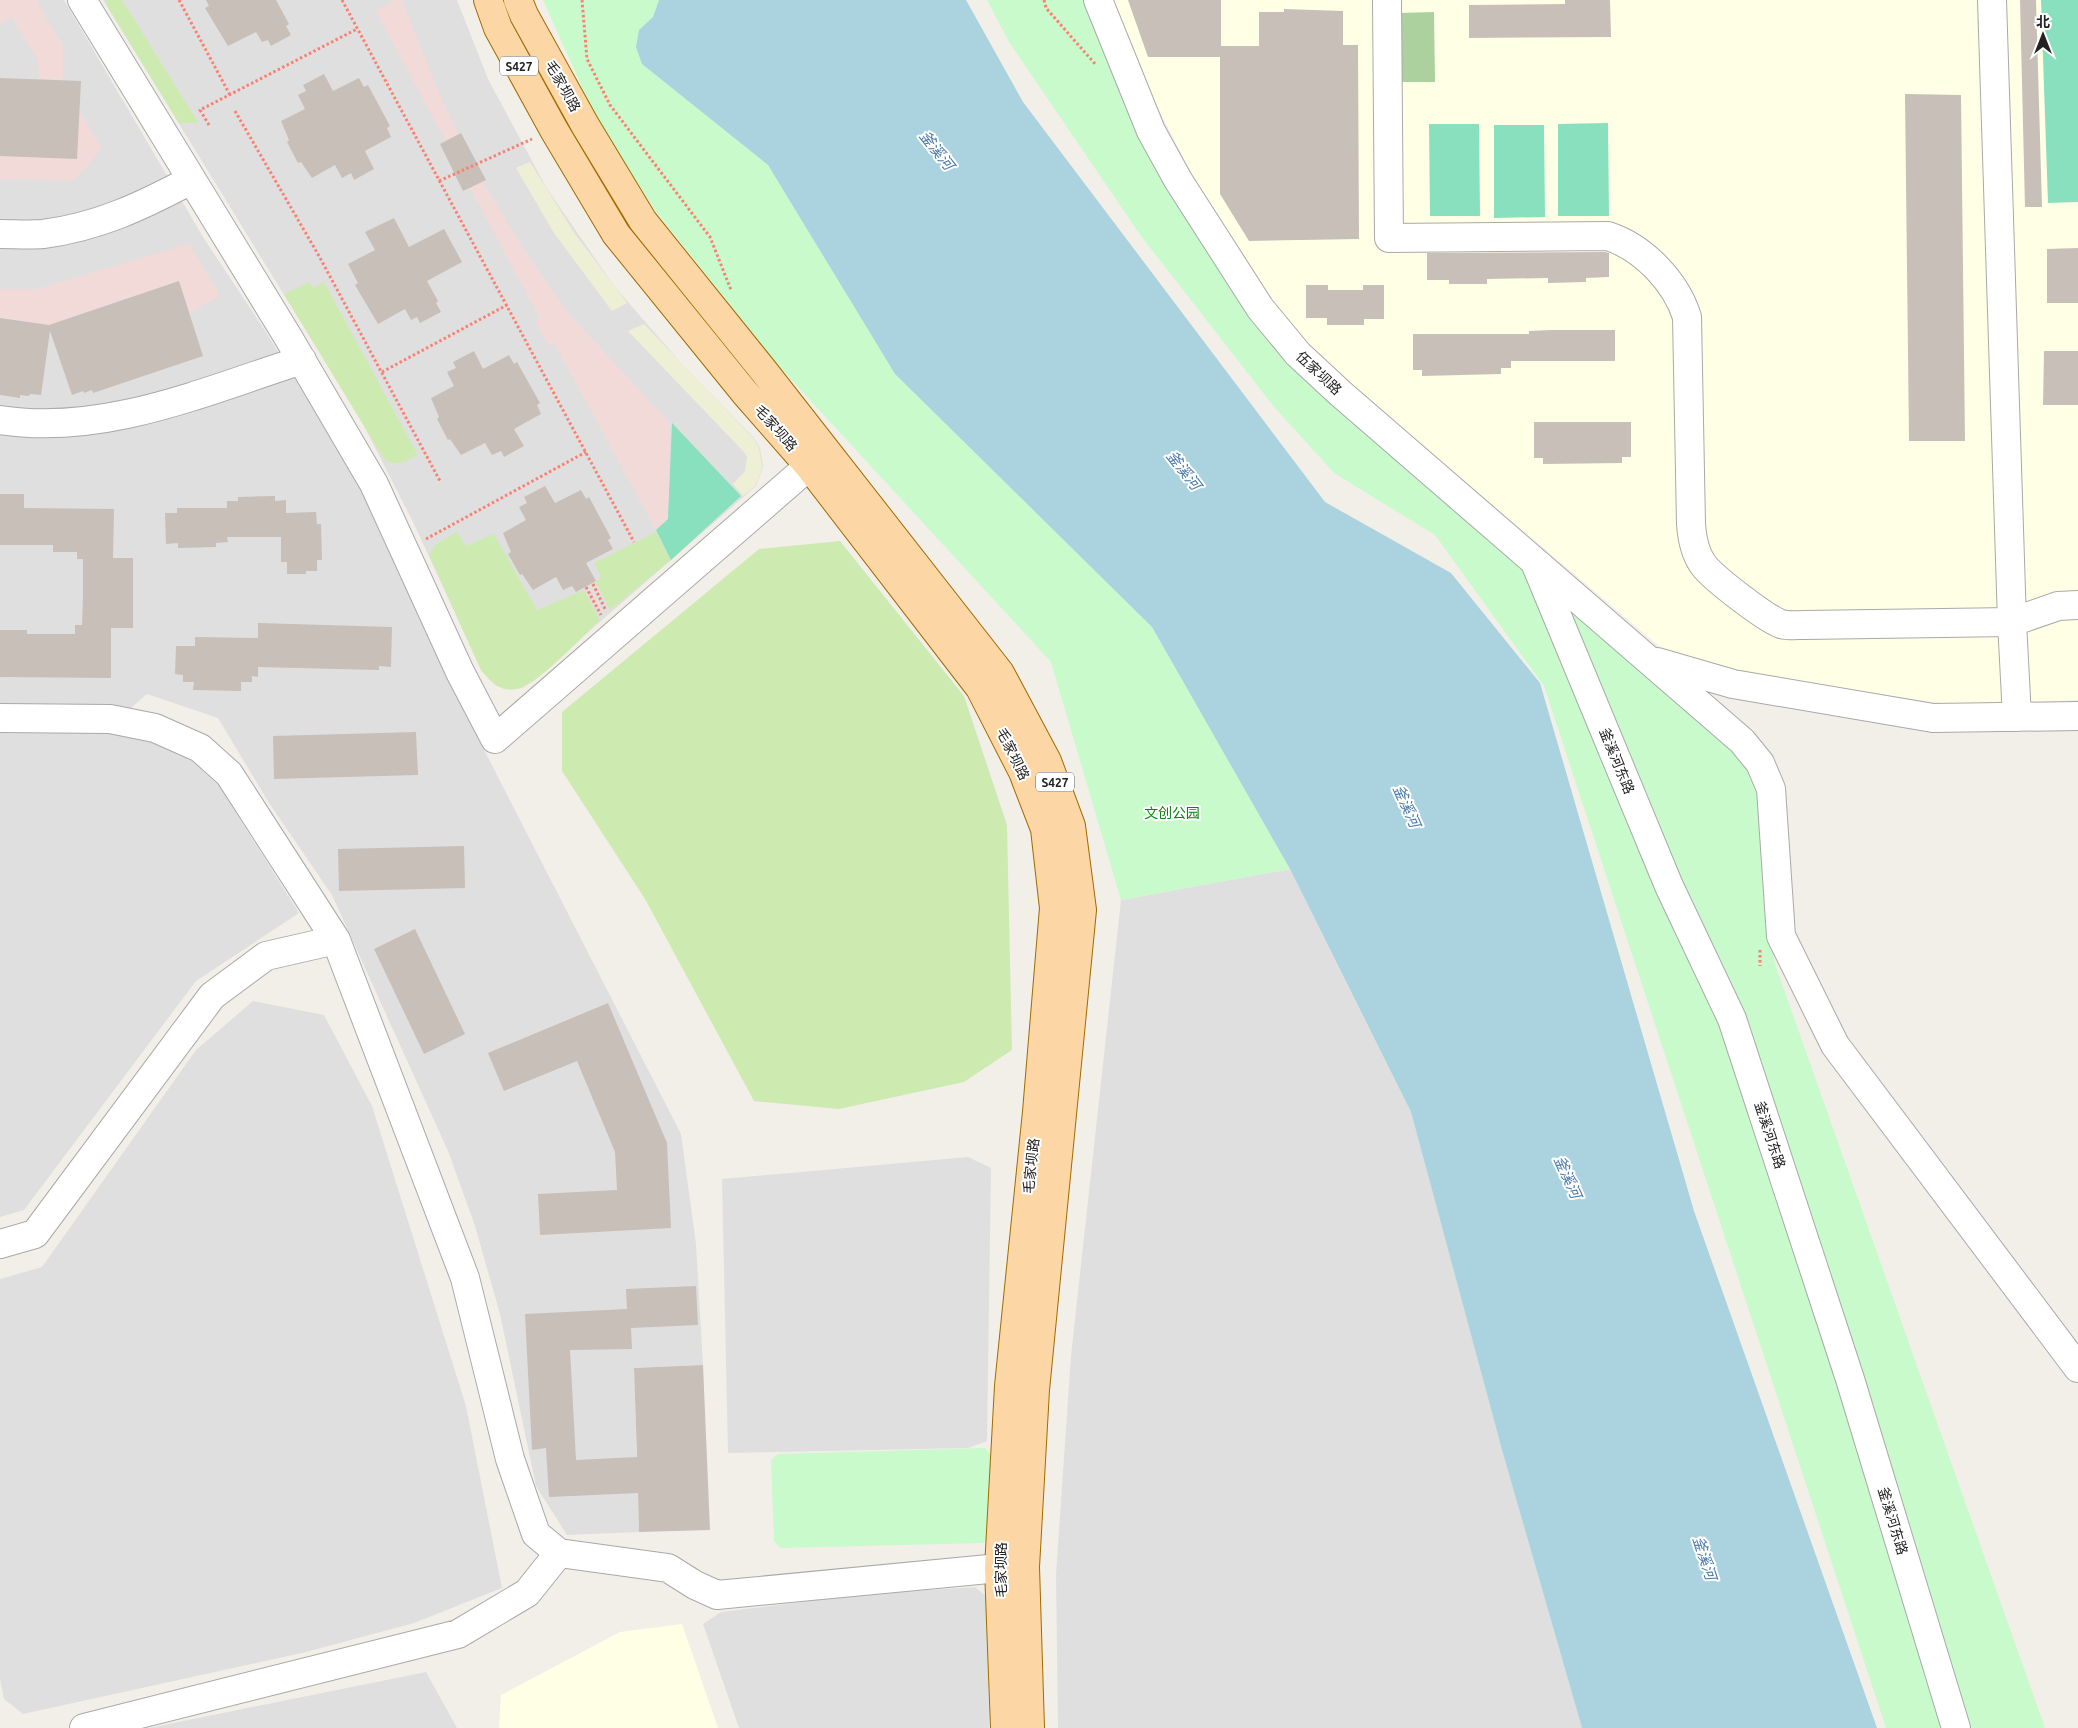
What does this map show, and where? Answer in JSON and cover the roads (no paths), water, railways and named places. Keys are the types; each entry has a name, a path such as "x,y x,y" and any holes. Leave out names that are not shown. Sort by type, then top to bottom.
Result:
{"main road":[{"name":"毛家坝路","path":"488,0 498,28 554,130 616,234 745,392 809,466 980,688 1023,772 1045,829 1054,908 1037,1112 1009,1386 1000,1568 1005,1728"},
{"name":"毛家坝路","path":"518,0 524,15 585,126 643,221 763,370 1000,672 1047,761 1071,826 1082,910 1035,1390 1025,1567 1030,1728"}],"street":[{"path":"82,0 302,360 374,484 460,672 495,739 809,466"},
{"name":"伍家坝路","path":"1098,0 1151,131 1178,180 1265,315 1298,354 1742,741 1760,763 1771,789 1781,936 1835,1045 2078,1368"},
{"path":"1388,0 1389,238 1608,236 1624,241 1664,277 1675,289 1687,317 1692,541 1704,566 1765,617 1783,625 2012,622 2058,606 2078,604"},
{"path":"1992,0 2012,622 2017,717"},
{"path":"0,234 41,234 82,227 126,214 191,180"},
{"path":"0,420 47,424 103,419 141,412 302,360"},
{"name":"釜溪河东路","path":"1534,561 1669,886 1732,1019 1850,1380 1956,1728"},
{"path":"1648,660 1733,684 1933,718 2078,716"},
{"path":"0,718 110,719 154,728 200,748 228,774 336,940 465,1278 510,1458 536,1534 559,1554 668,1568 695,1585 717,1595 1000,1568"},
{"path":"0,1244 35,1234 212,996 266,956 336,940"},
{"path":"84,1728 458,1634 527,1593 559,1554"}],"water":[{"name":"釜溪河","path":"659,0 966,0 1023,102 1325,502 1451,573 1540,683 1694,1211 1877,1728 1582,1728 1502,1450 1411,1112 1290,869 1152,627 895,374 768,165 642,64 636,47 639,30 653,17"}],"park label":[{"name":"文创公园","path":"1172,813"}]}
